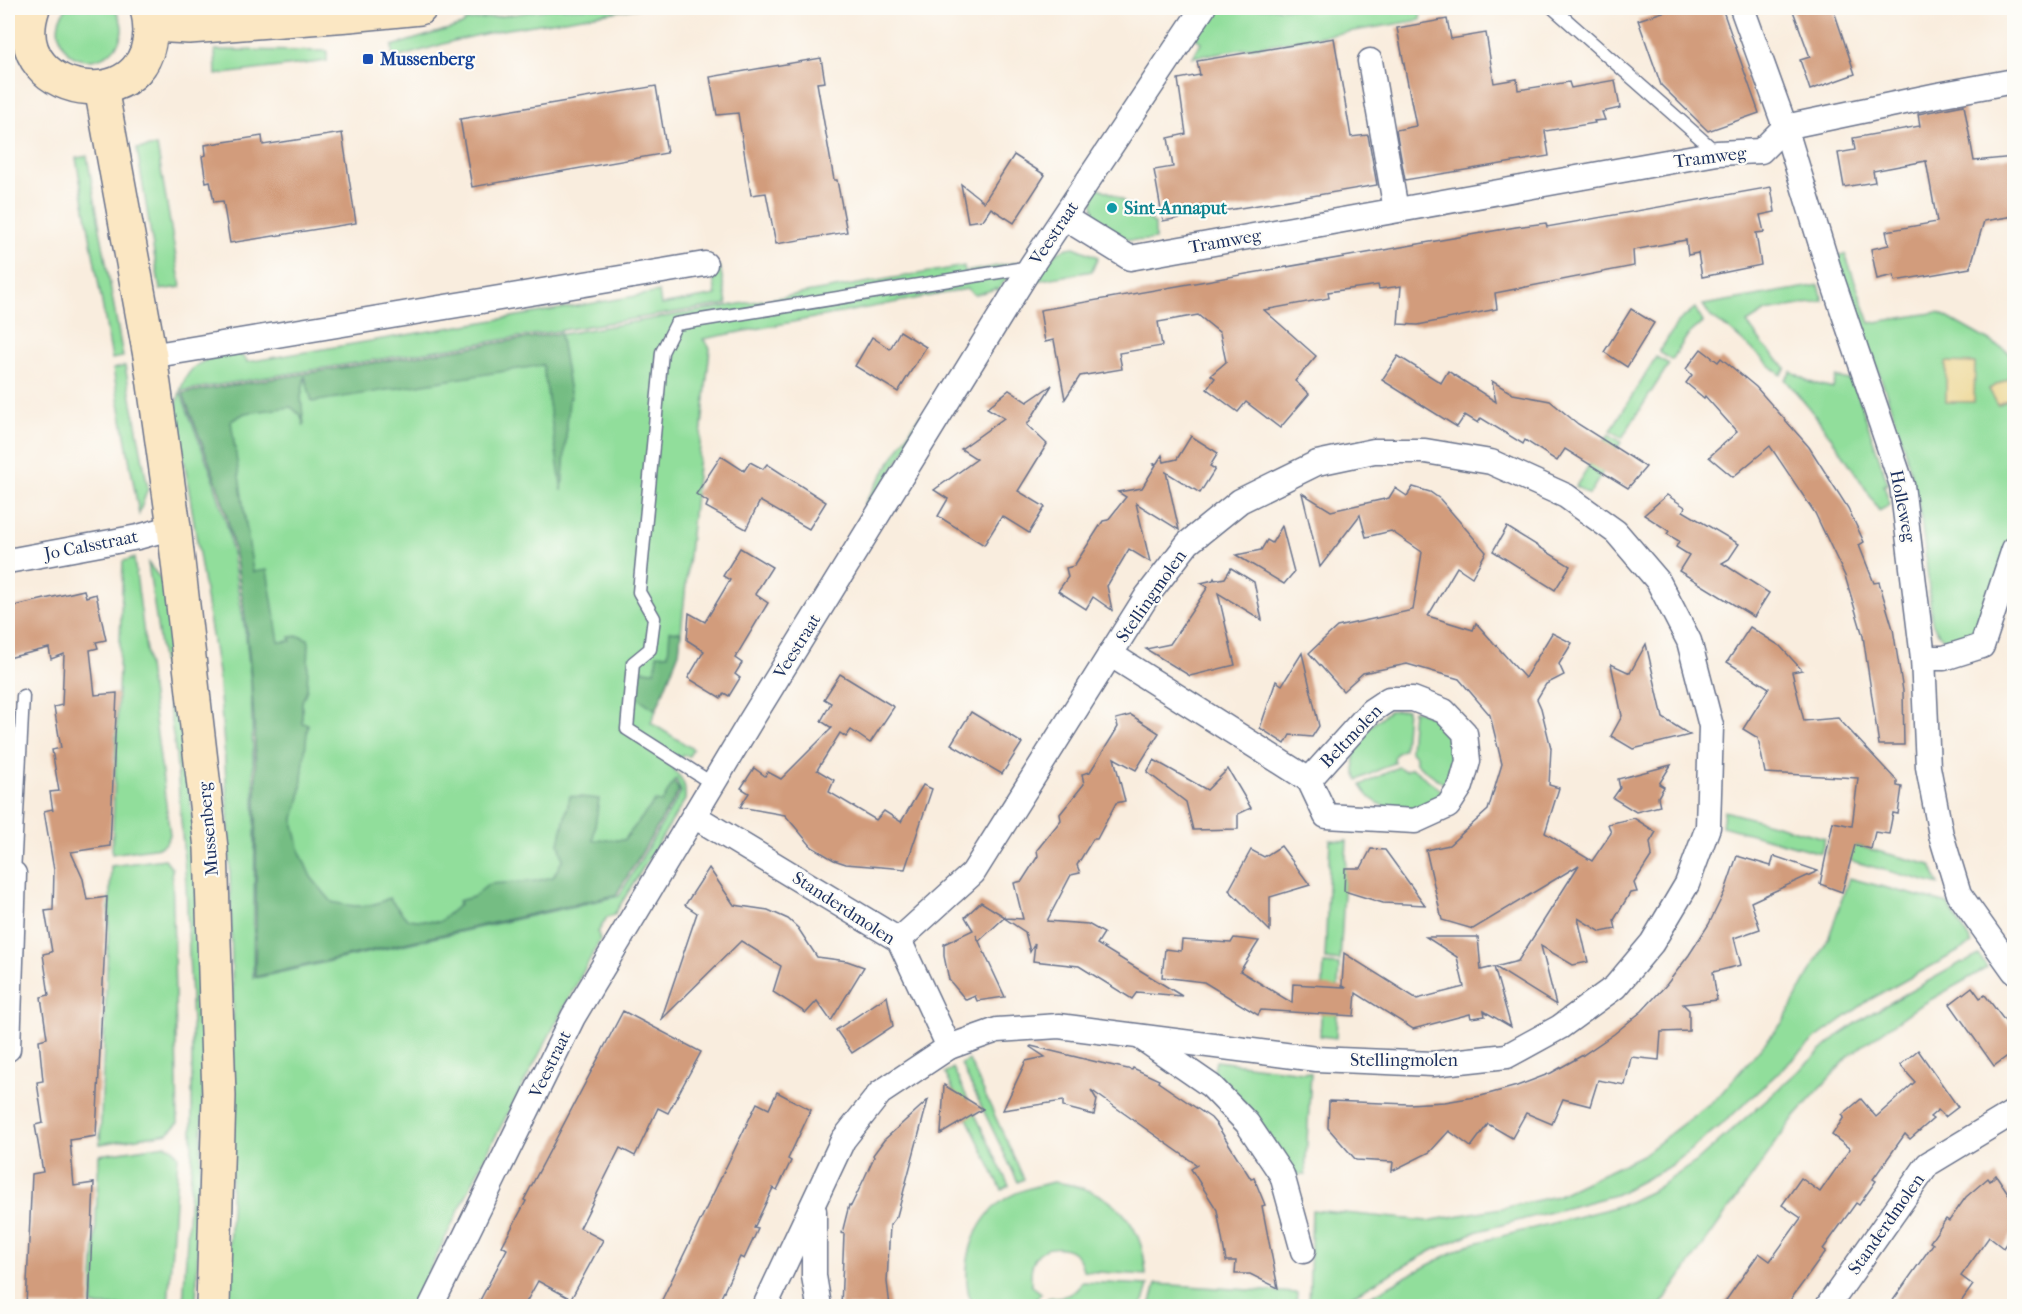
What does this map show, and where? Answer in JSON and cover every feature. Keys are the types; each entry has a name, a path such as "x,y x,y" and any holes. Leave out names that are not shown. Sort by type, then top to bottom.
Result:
{"street":[{"path":"33,8 20,48 54,77 71,86 86,89 101,88 120,81 139,65 149,44 149,16 189,27 420,8"},
{"name":"Veestraat","path":"431,1306 573,1017 1031,266 1203,8"},
{"name":"Holleweg","path":"1742,8 1785,127 1829,270 1902,485 1923,658 1928,767 1941,835 1959,894 2014,971"},
{"path":"1370,61 1396,210"},
{"path":"1785,127 1938,94 2014,81"},
{"name":"Mussenberg","path":"101,88 150,356 174,527 212,848 219,1096 213,1306"},
{"name":"Tramweg","path":"1065,218 1130,258 1717,153 1761,151 1785,127"},
{"path":"150,356 705,264"},
{"name":"Stellingmolen","path":"899,940 973,873 1147,596 1188,543 1239,501 1317,463 1374,451 1425,451 1491,462 1566,496 1616,532 1658,581 1689,641 1711,726 1708,827 1687,884 1652,943 1615,987 1560,1028 1507,1056 1433,1064 1316,1059 1059,1026 997,1030 949,1047"},
{"name":"Jo Calsstraat","path":"8,561 138,537 174,527"},
{"path":"1923,658 1944,658 1982,646 2014,549"},
{"name":"Beltmolen","path":"1110,654 1309,780 1326,816 1415,821 1448,806 1461,786 1468,761 1465,733 1444,711 1413,699 1389,699 1371,711 1309,780"},
{"name":"Standerdmolen","path":"694,816 899,940 949,1047"},
{"path":"8,1049 11,875"},
{"name":"Stellingmolen","path":"1138,1036 1211,1086 1247,1123 1282,1175 1303,1251"},
{"path":"765,1306 843,1140 880,1092 949,1047"},
{"name":"Standerdmolen","path":"1828,1306 1929,1164 2014,1113"},
{"path":"814,1202 814,1276 819,1306"}],"lane":[{"path":"1553,8 1717,153"},
{"path":"713,784 627,729 633,663 650,650 654,618 639,592 662,352 676,324 1031,266"},
{"path":"11,875 23,696"}],"green space":[{"path":"67,8 113,8 121,22 121,36 115,47 105,56 92,60 79,59 68,52 58,30 60,18"},
{"path":"558,8 639,8 502,30 457,40 393,59 392,46 462,25 466,21"},
{"path":"1215,8 1419,8 1421,20 1193,57 1201,42 1194,37"},
{"path":"215,50 327,51 327,61 216,75"},
{"path":"157,146 181,287 160,290 137,149"},
{"path":"87,156 123,357 112,359 76,158"},
{"path":"1097,187 1113,194 1155,224 1155,239 1130,239 1107,231 1099,223 1094,213 1093,201"},
{"path":"1074,247 1098,257 1092,271 1035,281 1046,263 1055,254 1066,248"},
{"path":"1845,254 1870,323 1938,312 2014,355 2014,376 1989,389 1998,405 2014,396 2014,538 1971,641 1947,640 1939,634 1932,622 1923,533 1913,481 1887,396 1835,256"},
{"path":"1019,262 998,290 975,295 967,289 703,339 710,348 679,652 651,723 693,749 689,756 683,755 674,770 684,784 685,800 614,915 607,917 598,932 600,940 490,1147 412,1306 226,1306 231,1208 233,1012 229,832 218,673 176,409 180,391 212,475 228,529 246,637 251,684 255,828 253,978 255,977 256,808 255,752 252,696 248,641 226,512 183,393 563,334 964,266 965,272","holes":["676,779 681,792 619,896 256,978 616,895 679,791 674,781"]},
{"path":"716,266 720,266 727,304 180,391 188,375 201,362 236,352 247,362 659,292 661,305 716,295 712,273"},
{"path":"1819,285 1823,301 1766,311 1747,323 1764,346 1786,368 1781,375 1730,330 1711,317 1703,305"},
{"path":"1695,308 1703,322 1687,336 1672,360 1659,352 1678,322"},
{"path":"560,333 571,398 569,399 562,491 543,365 312,402 305,376 301,397 304,426 301,416 291,407 245,413 231,421 253,572 267,570 279,642 291,641 290,637 299,636 308,639 309,643 307,689 302,702 302,723 308,724 300,797 294,818 300,852 311,877 332,902 361,906 382,902 389,898 407,919 439,922 460,904 458,901 473,897 489,884 535,881 553,877 563,859 559,843 570,796 599,799 593,840 624,840 655,801 662,802 674,781 679,791 616,895 255,977 255,752 248,641 226,512 183,393"},
{"path":"1656,357 1669,364 1622,438 1611,430"},
{"path":"125,366 148,488 139,514 113,369"},
{"path":"1791,371 1809,382 1833,388 1836,377 1853,381 1888,484 1884,485 1890,505 1879,511 1835,443 1785,379"},
{"path":"920,415 925,418 872,503 864,504"},
{"path":"1609,434 1621,442 1589,495 1576,486"},
{"path":"134,558 170,835 166,843 160,847 112,854 123,561"},
{"path":"148,563 163,582 195,839 205,1043 196,1306 183,1306 192,1156 192,1023 186,883 176,756"},
{"path":"670,631 681,632 679,652 656,710 634,695 638,672 655,671 657,654 668,655"},
{"path":"1407,709 1404,749 1396,754 1395,762 1358,780 1354,753 1360,735 1389,711"},
{"path":"1413,710 1437,721 1452,739 1455,762 1448,787 1416,763 1416,757 1410,750"},
{"path":"1398,767 1405,771 1412,768 1445,793 1430,805 1411,810 1391,808 1373,800 1361,785"},
{"path":"1724,811 1825,838 1821,853 1722,826"},
{"path":"1830,839 1931,865 1939,885 1826,854"},
{"path":"1330,840 1347,841 1340,961 1325,959"},
{"path":"165,859 172,868 178,1123 168,1133 100,1144 111,866"},
{"path":"1849,878 1948,904 1972,944 1871,999 1816,1038 1729,1118 1672,1165 1615,1195 1475,1232 1433,1250 1332,1305 1309,1306 1312,1210 1427,1221 1557,1196 1642,1155 1718,1097 1783,1022 1829,937"},
{"path":"1979,955 1987,968 1916,1008 1851,1054 1795,1116 1660,1306 1501,1306 1438,1300 1389,1306 1353,1306 1467,1245 1604,1210 1627,1203 1654,1190 1697,1161 1840,1034 1872,1013 1962,962"},
{"path":"1324,964 1339,965 1336,1038 1320,1036"},
{"path":"969,1060 1024,1179 1018,1182 961,1064"},
{"path":"1216,1061 1311,1073 1305,1175 1290,1175 1259,1120 1240,1098 1213,1074"},
{"path":"953,1068 1009,1186 1002,1190 945,1073"},
{"path":"166,1145 173,1148 178,1156 168,1306 92,1306 99,1155"},
{"path":"1053,1182 1073,1185 1090,1191 1119,1209 1130,1222 1138,1237 1146,1275 1083,1271 1078,1258 1071,1251 1049,1248 1040,1253 1033,1263 1031,1285 1041,1293 1031,1306 972,1306 968,1292 968,1262 976,1233 984,1220 993,1209 1010,1196"},
{"path":"1082,1282 1148,1285 1143,1302 1139,1306 1041,1306 1048,1298 1070,1294"},
{"path":"1156,1284 1297,1293 1296,1306 1150,1306"}],"sand":[{"path":"1946,362 1975,363 1974,402 1946,402"},
{"path":"2014,376 2014,396 1998,405 1989,389"}],"building":[{"path":"1675,8 1722,8 1759,113 1708,131 1661,85 1638,20"},
{"path":"1792,8 1833,8 1855,74 1810,90 1800,60 1810,57"},
{"path":"1447,19 1451,39 1486,33 1494,83 1517,79 1518,90 1569,82 1571,88 1615,80 1620,108 1602,112 1605,120 1545,131 1549,156 1405,180 1396,130 1416,126 1397,28"},
{"path":"1334,38 1351,137 1368,135 1377,185 1163,221 1154,170 1173,167 1168,138 1186,134 1178,79 1200,75 1197,61"},
{"path":"821,58 825,82 817,83 834,180 837,180 847,232 776,244 766,193 751,195 738,113 717,115 710,77"},
{"path":"656,86 667,153 472,187 460,119"},
{"path":"1964,105 1974,161 2014,157 2014,216 1984,221 1970,268 1895,281 1894,275 1877,279 1871,249 1889,245 1886,231 1937,222 1926,161 1873,171 1875,182 1844,187 1838,153 1855,150 1853,138 1920,126 1918,114"},
{"path":"342,133 356,223 230,243 223,201 214,202 210,181 206,182 202,156 206,155 205,145 262,136 263,145"},
{"path":"1014,155 1045,175 1014,223 991,208 983,220 968,222 961,184 984,202"},
{"path":"1771,187 1775,212 1760,215 1764,232 1756,233 1761,265 1702,277 1698,253 1688,255 1686,240 1633,250 1634,266 1495,293 1497,309 1418,325 1398,324 1401,286 1379,289 1378,285 1328,292 1329,298 1264,310 1316,356 1295,381 1309,394 1280,428 1246,402 1238,412 1207,389 1215,378 1211,375 1226,362 1220,333 1198,315 1158,322 1162,346 1119,353 1122,369 1080,376 1065,399 1054,340 1045,342 1040,310 1516,227 1546,223 1547,227"},
{"path":"1631,309 1654,323 1627,367 1604,352"},
{"path":"900,331 926,347 898,392 855,366 872,337 890,349"},
{"path":"1701,349 1718,362 1721,358 1756,387 1809,447 1848,508 1864,542 1859,545 1874,583 1879,582 1893,629 1903,691 1904,745 1879,745 1863,636 1845,576 1815,513 1770,446 1733,477 1709,457 1737,432 1705,396 1704,398 1686,383 1692,375 1686,369"},
{"path":"1398,356 1441,383 1448,371 1496,402 1492,381 1513,394 1550,401 1578,424 1646,467 1628,488 1565,449 1557,461 1525,440 1523,444 1481,418 1478,423 1465,415 1457,427 1382,380"},
{"path":"1052,385 1027,425 1047,444 1018,491 1045,507 1029,533 1002,516 984,545 938,516 948,499 934,490 977,459 961,449 1004,418 987,408 1009,390 1027,402"},
{"path":"1191,436 1218,453 1210,466 1215,469 1200,493 1166,472 1179,530 1136,503 1150,562 1129,549 1107,586 1112,610 1093,597 1086,609 1058,591 1068,577 1066,568 1074,566 1103,521 1108,520 1126,497 1118,492 1142,488 1156,465 1154,464 1162,455 1164,462 1177,459"},
{"path":"721,456 744,471 750,462 763,469 767,464 826,502 809,529 760,501 746,529 706,507 708,502 696,494"},
{"path":"1413,487 1430,492 1440,499 1486,552 1472,577 1457,567 1428,616 1473,630 1476,623 1525,678 1552,633 1572,643 1559,664 1564,675 1546,684 1537,699 1551,748 1549,785 1559,788 1545,833 1592,861 1611,833 1608,824 1634,818 1656,832 1650,842 1652,855 1634,883 1637,892 1630,893 1614,920 1616,929 1601,932 1578,918 1588,962 1573,965 1541,946 1556,1005 1495,967 1518,961 1579,865 1473,929 1442,920 1426,850 1449,845 1488,810 1502,764 1490,715 1459,679 1407,664 1363,673 1343,691 1309,653 1337,627 1413,610 1422,552 1391,531 1366,537 1360,515 1320,567 1302,493 1331,511 1389,498 1395,488 1407,496"},
{"path":"1667,495 1685,507 1683,511 1739,544 1729,559 1722,563 1769,593 1754,617 1679,571 1689,555 1676,547 1679,541 1667,534 1669,531 1644,515"},
{"path":"1282,526 1294,572 1284,584 1236,555 1261,550 1267,540 1272,543"},
{"path":"1507,527 1570,566 1555,590 1493,551"},
{"path":"740,548 772,567 755,594 768,603 735,658 742,663 735,674 740,678 729,696 724,693 721,698 688,678 704,651 687,640 689,613 705,622 730,580 723,576"},
{"path":"1231,568 1254,582 1262,620 1218,593 1235,665 1190,676 1146,649 1170,644 1208,587 1201,583 1214,578 1215,580 1225,578"},
{"path":"84,590 86,597 96,594 106,640 96,642 98,648 90,650 95,695 117,693 110,846 71,852 83,879 87,900 107,897 96,1136 70,1140 74,1186 94,1183 89,1306 26,1306 32,1174 43,1172 35,1125 43,1123 37,1082 43,1081 39,1040 47,1038 41,997 49,995 43,954 52,952 45,911 53,910 54,870 44,811 52,809 53,811 50,792 59,791 52,750 61,748 54,707 62,705 64,654 51,659 49,648 8,658 8,612 11,612 10,607"},
{"path":"1750,627 1780,646 1802,670 1792,672 1804,721 1838,718 1897,781 1897,786 1902,787 1898,814 1893,813 1889,834 1875,832 1871,849 1855,845 1842,892 1820,884 1833,822 1852,826 1858,778 1765,773 1758,738 1743,729 1769,688 1727,662"},
{"path":"1646,644 1663,718 1690,735 1633,749 1611,736 1622,716 1611,664 1630,673"},
{"path":"1302,653 1319,726 1312,737 1290,735 1285,744 1260,728 1276,681 1282,685"},
{"path":"840,674 894,707 870,743 851,730 846,737 840,733 817,770 834,780 829,792 876,820 884,811 901,822 923,785 932,789 905,869 846,864 834,860 812,847 785,815 740,807 749,793 741,788 754,768 765,776 768,772 781,779 832,728 821,721 831,703 824,699"},
{"path":"971,712 1022,743 1002,774 951,744"},
{"path":"1131,715 1159,733 1136,770 1114,758 1125,801 1116,803 1097,839 1093,839 1077,865 1080,873 1071,875 1047,921 1088,924 1104,933 1097,944 1182,996 1137,992 1132,999 1079,966 1033,961 1035,943 1030,952 1025,932 1004,918 1023,919 1014,883 1022,881 1038,856 1037,850 1061,820 1060,814 1084,784 1082,774 1090,772 1112,737 1118,727 1116,719"},
{"path":"1154,760 1207,790 1228,769 1251,808 1238,814 1238,829 1193,830 1186,802 1147,772"},
{"path":"1671,765 1659,784 1664,787 1658,797 1660,806 1636,812 1613,798 1620,788 1618,779"},
{"path":"1281,846 1310,885 1270,897 1270,931 1229,890 1251,850 1264,857"},
{"path":"1371,849 1385,850 1425,905 1383,903 1344,891 1345,868 1361,868"},
{"path":"1737,856 1771,866 1774,856 1818,871 1751,902 1760,929 1734,938 1741,965 1713,972 1717,1000 1683,1004 1689,1010 1689,1031 1661,1032 1659,1060 1631,1057 1625,1085 1598,1080 1590,1106 1563,1099 1552,1124 1526,1113 1512,1138 1488,1124 1471,1147 1449,1131 1430,1152 1392,1171 1393,1162 1356,1160 1328,1128 1329,1101 1409,1104 1445,1102 1481,1096 1551,1073 1583,1055 1642,1011 1667,984 1709,924 1725,891"},
{"path":"709,868 734,905 768,910 788,919 798,928 817,957 847,961 864,967 831,1021 817,1001 806,1013 773,992 781,966 741,941 661,1020 697,913 685,905"},
{"path":"981,902 1005,917 979,941 976,935 1005,997 977,1001 975,996 966,1000 949,980 944,944 973,930 965,917"},
{"path":"1426,937 1478,937 1481,970 1494,967 1511,1027 1484,1011 1485,1016 1471,1018 1470,1014 1413,1029 1356,993 1354,1016 1261,1010 1258,1015 1204,982 1162,977 1165,949 1181,951 1182,940 1231,943 1234,938 1259,941 1240,971 1292,1003 1293,984 1345,987 1342,985 1344,953 1417,999 1464,987 1457,957"},
{"path":"1972,987 1980,998 1985,995 2014,1033 2014,1051 1994,1066 1950,1004"},
{"path":"887,996 893,1026 852,1053 836,1030"},
{"path":"623,1011 701,1052 668,1113 658,1108 635,1156 620,1148 580,1228 603,1240 571,1299 538,1281 524,1306 477,1306 507,1249 502,1246 526,1201 524,1200"},
{"path":"1031,1046 1132,1070 1133,1068 1159,1080 1158,1082 1211,1118 1251,1179 1254,1178 1265,1205 1262,1206 1278,1288 1250,1274 1235,1274 1236,1261 1226,1261 1217,1210 1191,1169 1197,1165 1091,1090 1097,1100 1094,1115 1063,1107 1063,1101 1003,1110 1026,1061 1045,1057"},
{"path":"1918,1050 1958,1107 1945,1117 1938,1110 1930,1117 1933,1119 1910,1139 1905,1134 1873,1179 1876,1181 1859,1205 1856,1203 1823,1249 1826,1251 1786,1306 1722,1306 1759,1253 1770,1261 1801,1218 1782,1205 1801,1178 1820,1192 1850,1149 1832,1135 1844,1117 1842,1115 1861,1099 1876,1117 1915,1082 1900,1065"},
{"path":"944,1085 983,1109 941,1134"},
{"path":"777,1092 811,1110 788,1159 791,1161 777,1190 773,1188 754,1228 758,1229 744,1259 740,1257 717,1306 659,1306 757,1103 769,1109"},
{"path":"928,1100 897,1216 890,1225 887,1282 890,1306 841,1306 844,1234 842,1233 849,1205 851,1206 864,1179 873,1155 884,1140"},
{"path":"1996,1175 2014,1202 2014,1232 2003,1248 1989,1237 1961,1276 1973,1285 1958,1306 1889,1306 1933,1244 1930,1242 1946,1219 1949,1221 1966,1197 1988,1178 1990,1181"}],"place":[{"name":"Mussenberg","path":"368,59"},
{"name":"Sint-Annaput","path":"1112,208"}]}
